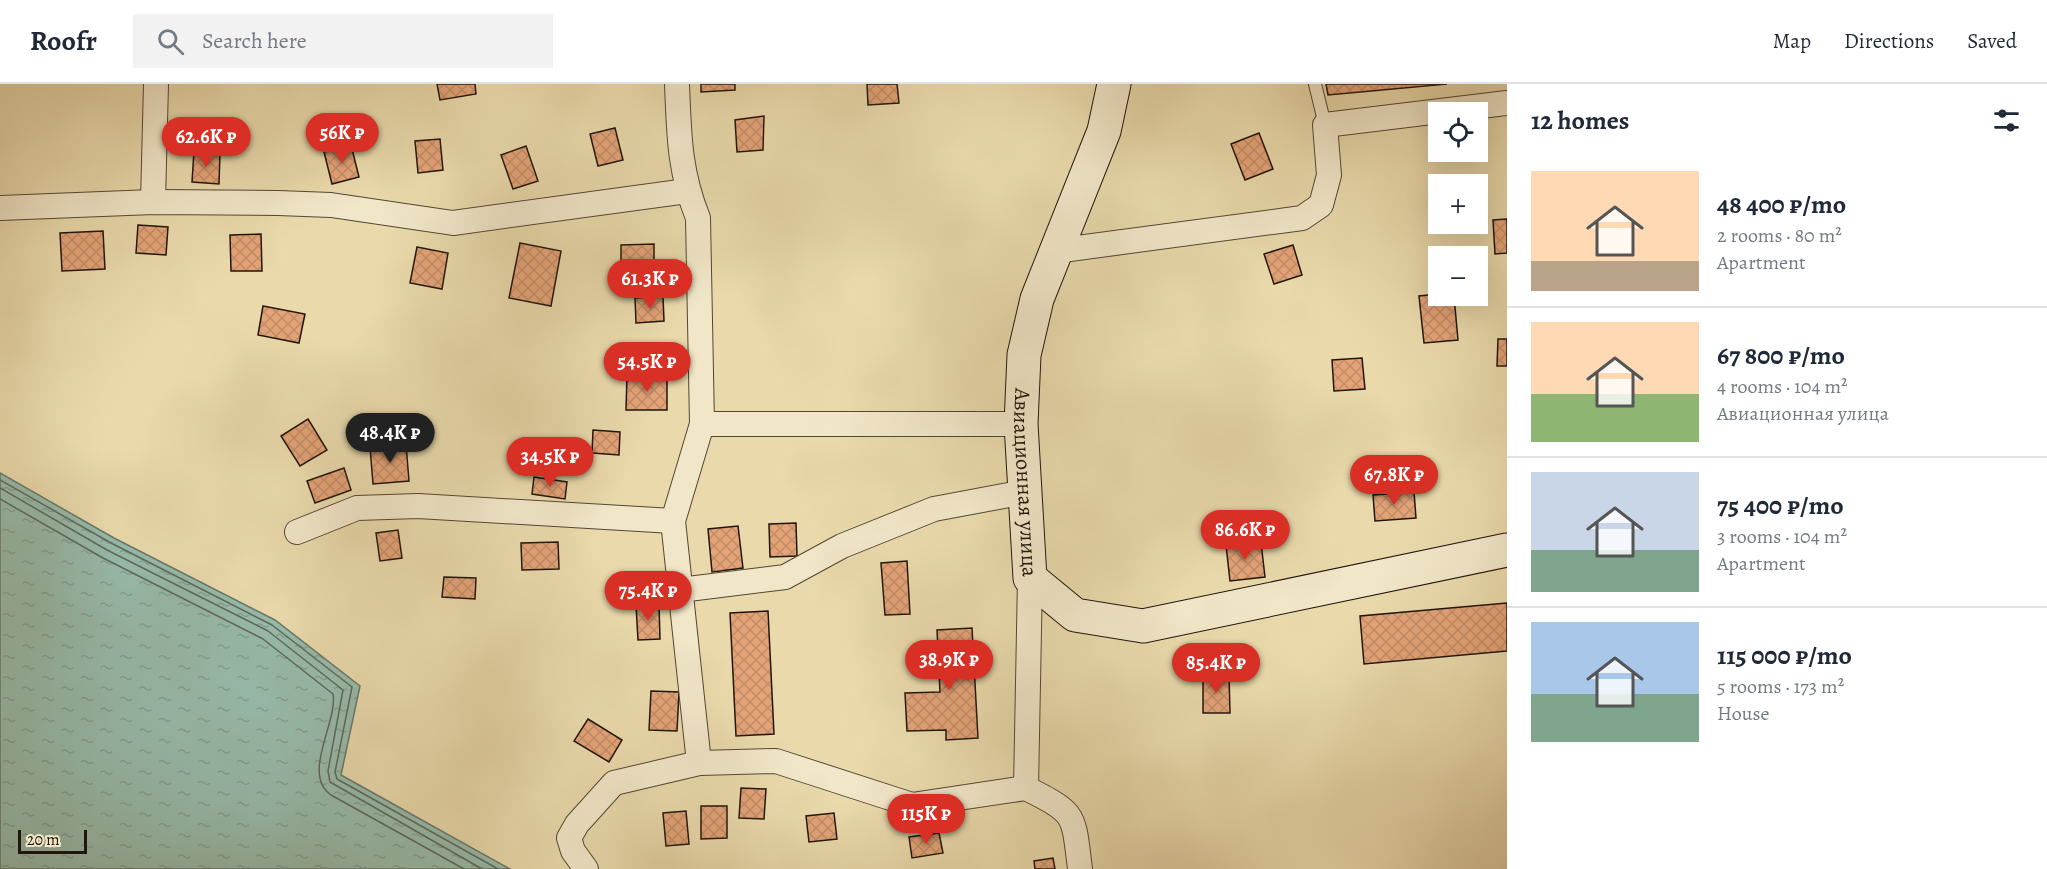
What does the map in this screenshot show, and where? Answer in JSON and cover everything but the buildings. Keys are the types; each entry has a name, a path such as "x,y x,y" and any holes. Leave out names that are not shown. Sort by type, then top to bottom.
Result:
{"street":[{"path":"153,202 156,84"},
{"path":"677,84 679,151 687,191 698,218 702,424 673,522 699,763"},
{"name":"Авиационная улица","path":"1114,84 1104,130 1037,299 1024,355 1022,424 1030,578 1075,615 1143,626 1507,550"},
{"path":"1055,251 1302,218 1321,205 1329,175 1325,125 1507,103"},
{"path":"0,208 153,202 331,205 453,223 687,191"},
{"path":"702,424 1022,424"},
{"path":"680,591 785,578 842,546 934,509 1025,492"},
{"path":"297,532 357,508 418,506 673,522"},
{"path":"1026,788 1030,578"},
{"path":"586,869 573,851 569,838 576,824 614,783 699,763 776,761 912,805 1026,788 1068,811 1075,827 1080,869"}],"lane":[{"path":"1315,84 1325,125"}],"water":[{"path":"0,473 114,538 275,620 360,686 341,775 510,869 0,869"}]}
